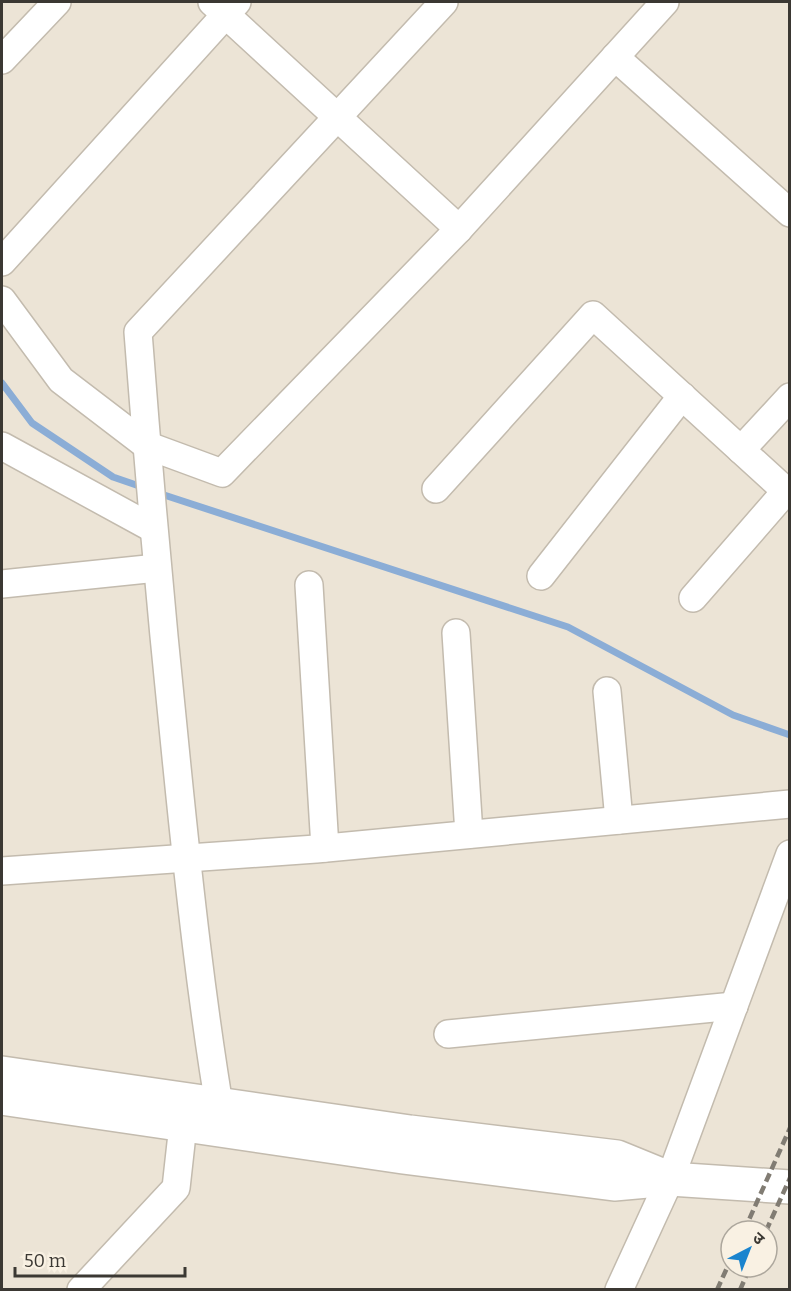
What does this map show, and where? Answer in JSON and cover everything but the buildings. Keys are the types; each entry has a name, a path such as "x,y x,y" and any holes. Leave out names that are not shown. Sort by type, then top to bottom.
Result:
{"street":[{"path":"2,60 57,2"},
{"path":"220,1117 209,1050 186,858 152,520 138,332 444,2"},
{"path":"2,300 61,380 148,456 222,473 459,229 665,2"},
{"path":"2,262 225,6 336,118 459,229"},
{"path":"615,57 789,213"},
{"path":"436,489 592,315 786,491 693,598"},
{"path":"541,576 682,396"},
{"path":"741,450 789,397"},
{"path":"2,446 152,520"},
{"path":"2,584 157,568"},
{"path":"309,585 325,848"},
{"path":"456,633 469,834"},
{"path":"607,691 619,820"},
{"path":"2,871 325,848 789,804"},
{"path":"619,1290 670,1179 789,854"},
{"path":"448,1034 734,1006"},
{"path":"2,1073 220,1117 410,1132 617,1157 670,1179 789,1187"},
{"path":"2,1098 183,1125 220,1117"},
{"path":"81,1290 176,1188 183,1125"}],"waterway":[{"path":"2,383 32,423 113,477 145,488"},
{"path":"158,493 568,627 733,715 790,735"}],"railway":[{"path":"749,1219 790,1128"},
{"path":"771,1219 790,1178"},
{"path":"717,1290 722,1279"},
{"path":"740,1290 745,1279"}]}
